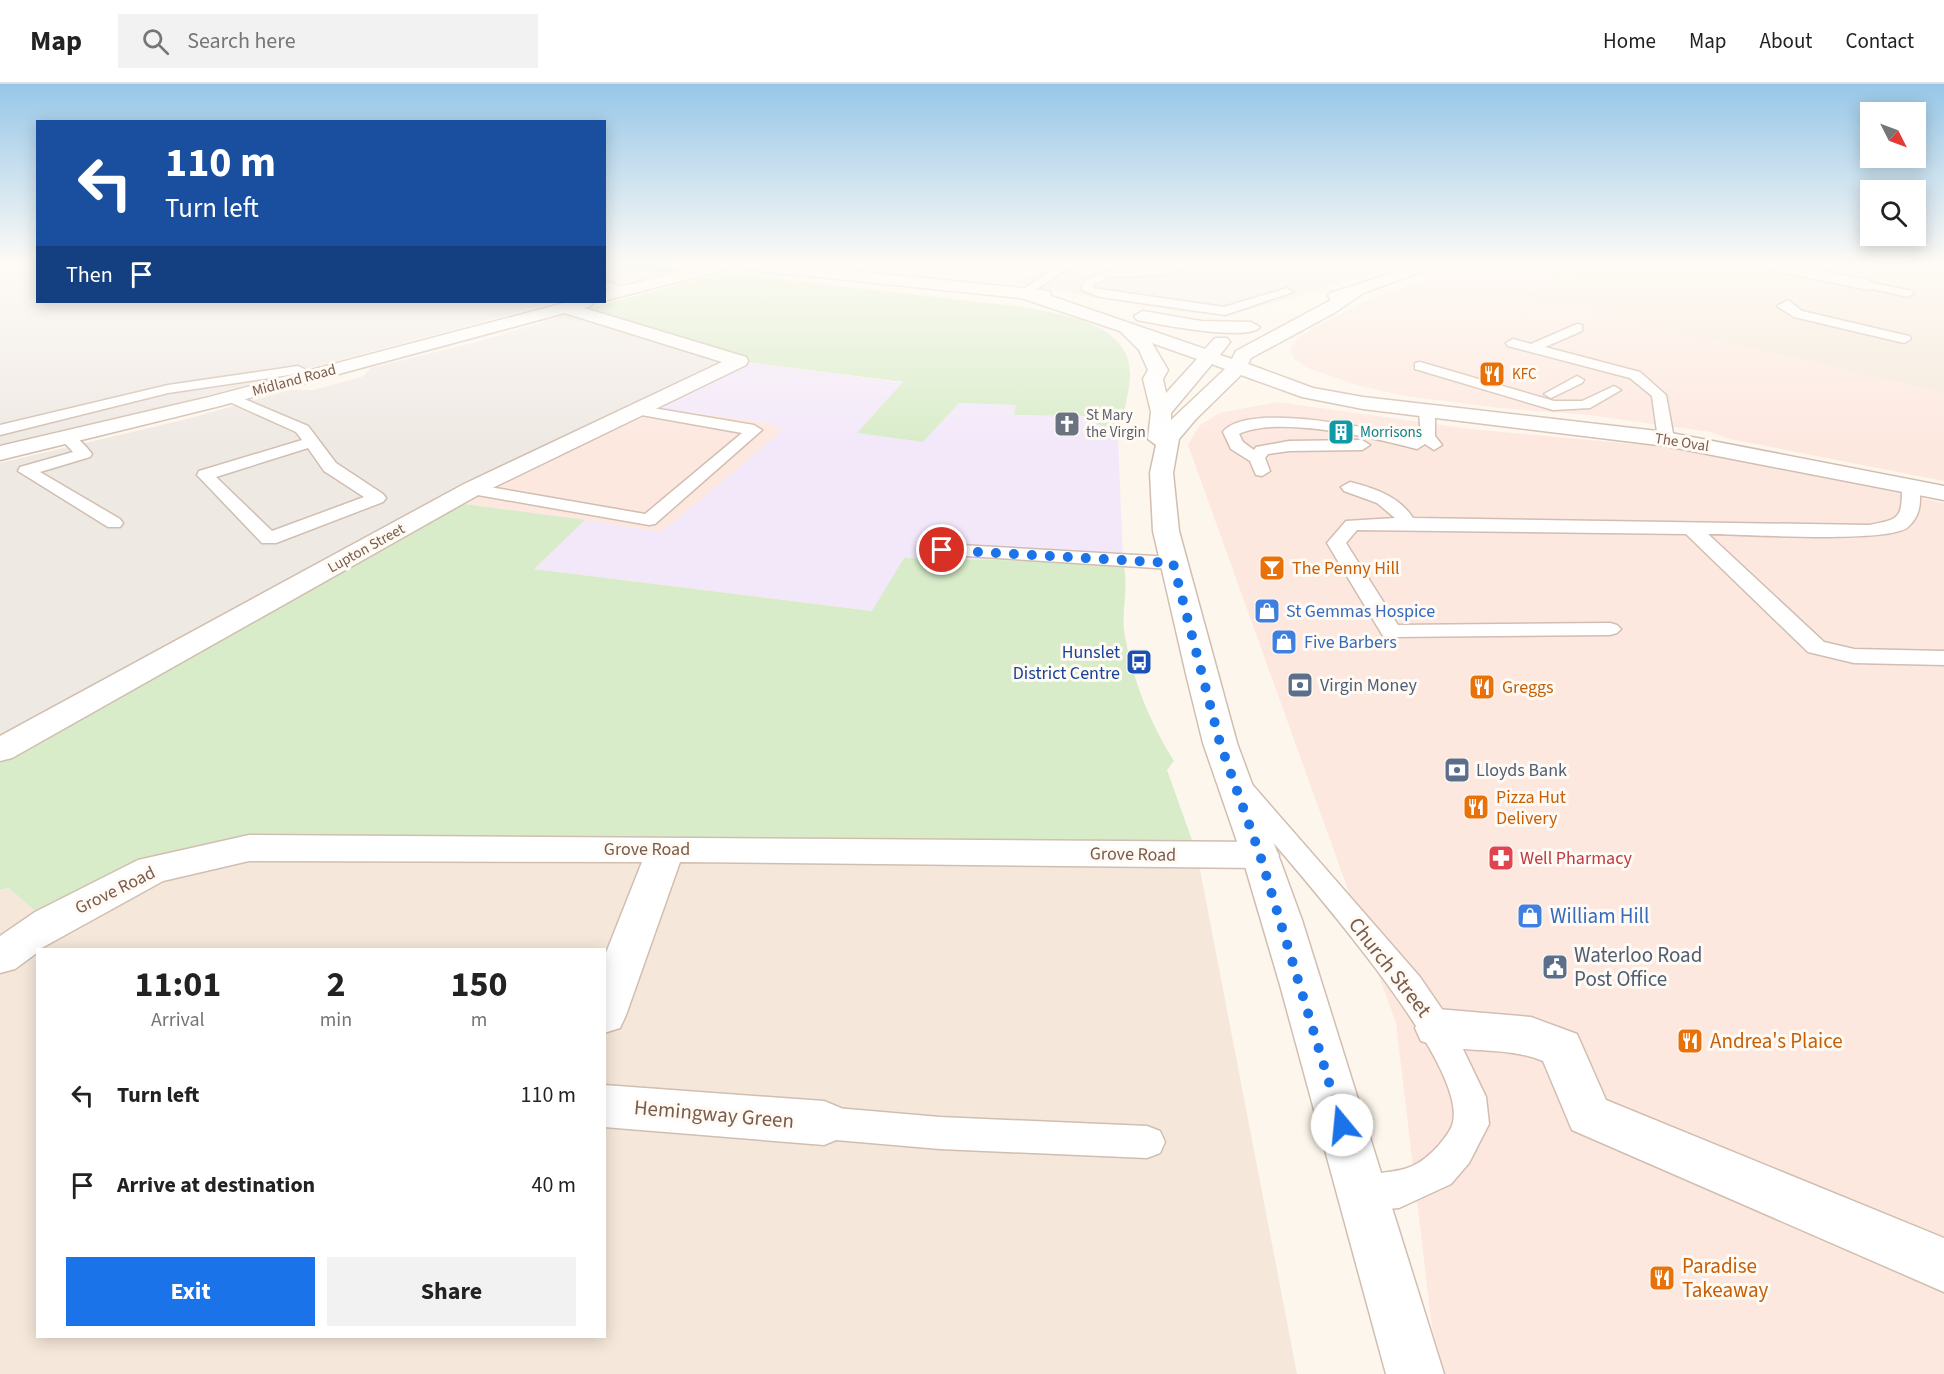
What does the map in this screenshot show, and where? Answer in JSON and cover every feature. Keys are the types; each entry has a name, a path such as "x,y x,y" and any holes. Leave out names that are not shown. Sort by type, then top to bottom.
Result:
{"street":[{"name":"Midland Road","path":"0,453 230,397 504,323"},
{"name":"Lupton Street","path":"0,750 472,489 739,361 616,323"},
{"path":"1114,323 1212,351"},
{"path":"1157,323 1212,351 1240,362"},
{"path":"1185,323 1201,326 1251,327"},
{"name":"Church Street","path":"1163,454 1159,448 1161,412 1212,351 1260,323"},
{"name":"Church Street","path":"1304,323 1240,362 1208,400 1192,411 1174,431 1163,454 1163,510 1173,563 1220,743 1260,855 1415,1374"},
{"path":"1126,327 1143,341 1155,360 1158,370 1153,379 1161,412"},
{"name":"The Oval","path":"1240,362 1309,393 1422,410 1666,439 1944,493"},
{"name":"The Oval","path":"1240,362 1422,410"},
{"path":"1208,400 1245,392 1309,393"},
{"name":"Grove Road","path":"0,957 49,923 152,870 249,848 666,849 1260,855"},
{"path":"606,1010 666,849"},
{"path":"1437,1028 1531,1036 1561,1048 1589,1115 1944,1264"},
{"name":"Hemingway Green","path":"606,1106 824,1123"}],"lane":[{"path":"1859,323 1904,339"},
{"path":"1532,348 1577,328"},
{"path":"1513,343 1635,375 1659,395 1666,439"},
{"path":"1420,366 1553,406 1585,405 1614,390"},
{"path":"1,429 168,389 298,370 312,375"},
{"path":"1551,394 1577,380"},
{"path":"230,397 302,429 330,467 377,498 269,539 205,475 311,442"},
{"path":"472,489 649,520 754,430 635,410"},
{"path":"1257,458 1262,450 1289,446 1434,445 1427,437 1422,410"},
{"path":"1263,473 1257,458 1238,447 1232,439 1231,432 1235,428 1249,423 1273,421 1393,438 1417,444"},
{"path":"68,438 84,454 26,471 114,523"},
{"path":"1610,629 1391,630 1336,543 1352,525 1407,523 1869,531 1900,525 1911,512 1911,485"},
{"path":"1350,487 1371,494 1399,509 1407,523"},
{"path":"1692,529 1816,647 1854,656 1944,658"},
{"path":"942,550 1173,563"},
{"name":"Church Street","path":"1232,777 1409,986 1437,1028 1468,1097 1470,1124 1456,1151 1438,1172 1399,1190 1362,1193"},
{"path":"824,1123 940,1133 1147,1142"}],"shaded area":[{"path":"0,323 478,323 190,400 0,445"},
{"path":"540,323 614,323 739,361 635,410 0,750 0,463 183,420 290,390 314,390 364,376 370,368 477,342"},
{"path":"1322,323 1644,323 1944,393 1944,481 1730,439 1711,432 1589,415 1500,408 1406,396 1359,386 1308,368 1294,359 1290,348 1297,339"},
{"path":"1643,323 1944,323 1944,393"},
{"path":"739,361 903,383 857,433 923,442 959,403 1017,405 1015,415 1085,416 1118,436 1123,563 905,558 873,611 533,569 585,520 662,532 782,431 771,423 643,406"},
{"path":"1277,402 1470,429 1655,446 1796,471 1944,503 1944,1374 1445,1374 1432,1328 1396,1023 1188,445 1199,426 1219,413"},
{"path":"643,406 771,423 782,431 662,532 449,502"},
{"path":"249,848 1197,854 1297,1374 0,1374 0,890"}],"green space":[{"path":"614,323 1089,323 1107,333 1119,344 1128,358 1130,376 1118,436 1085,416 1014,415 1016,405 959,403 923,442 857,433 903,382 739,361"},
{"path":"449,502 585,520 534,569 872,611 904,558 1123,563 1126,582 1124,627 1129,654 1150,716 1174,761 1167,770 1197,854 249,848 49,923 9,888 0,890 0,750"}],"place":[{"name":"KFC","path":"1492,374"},
{"name":"St Mary the Virgin","path":"1067,424"},
{"name":"Morrisons","path":"1341,432"},
{"name":"The Penny Hill","path":"1272,568"},
{"name":"St Gemmas Hospice","path":"1267,611"},
{"name":"Five Barbers","path":"1284,642"},
{"name":"Hunslet District Centre","path":"1139,662"},
{"name":"Virgin Money","path":"1300,685"},
{"name":"Greggs","path":"1482,687"},
{"name":"Lloyds Bank","path":"1457,770"},
{"name":"Pizza Hut Delivery","path":"1476,807"},
{"name":"Well Pharmacy","path":"1501,858"},
{"name":"William Hill","path":"1530,916"},
{"name":"Waterloo Road Post Office","path":"1555,967"},
{"name":"Andrea's Plaice","path":"1690,1041"},
{"name":"Paradise Takeaway","path":"1662,1278"}],"route":[{"path":"942,550 1173,563 1220,743 1260,855 1342,1125"}]}
